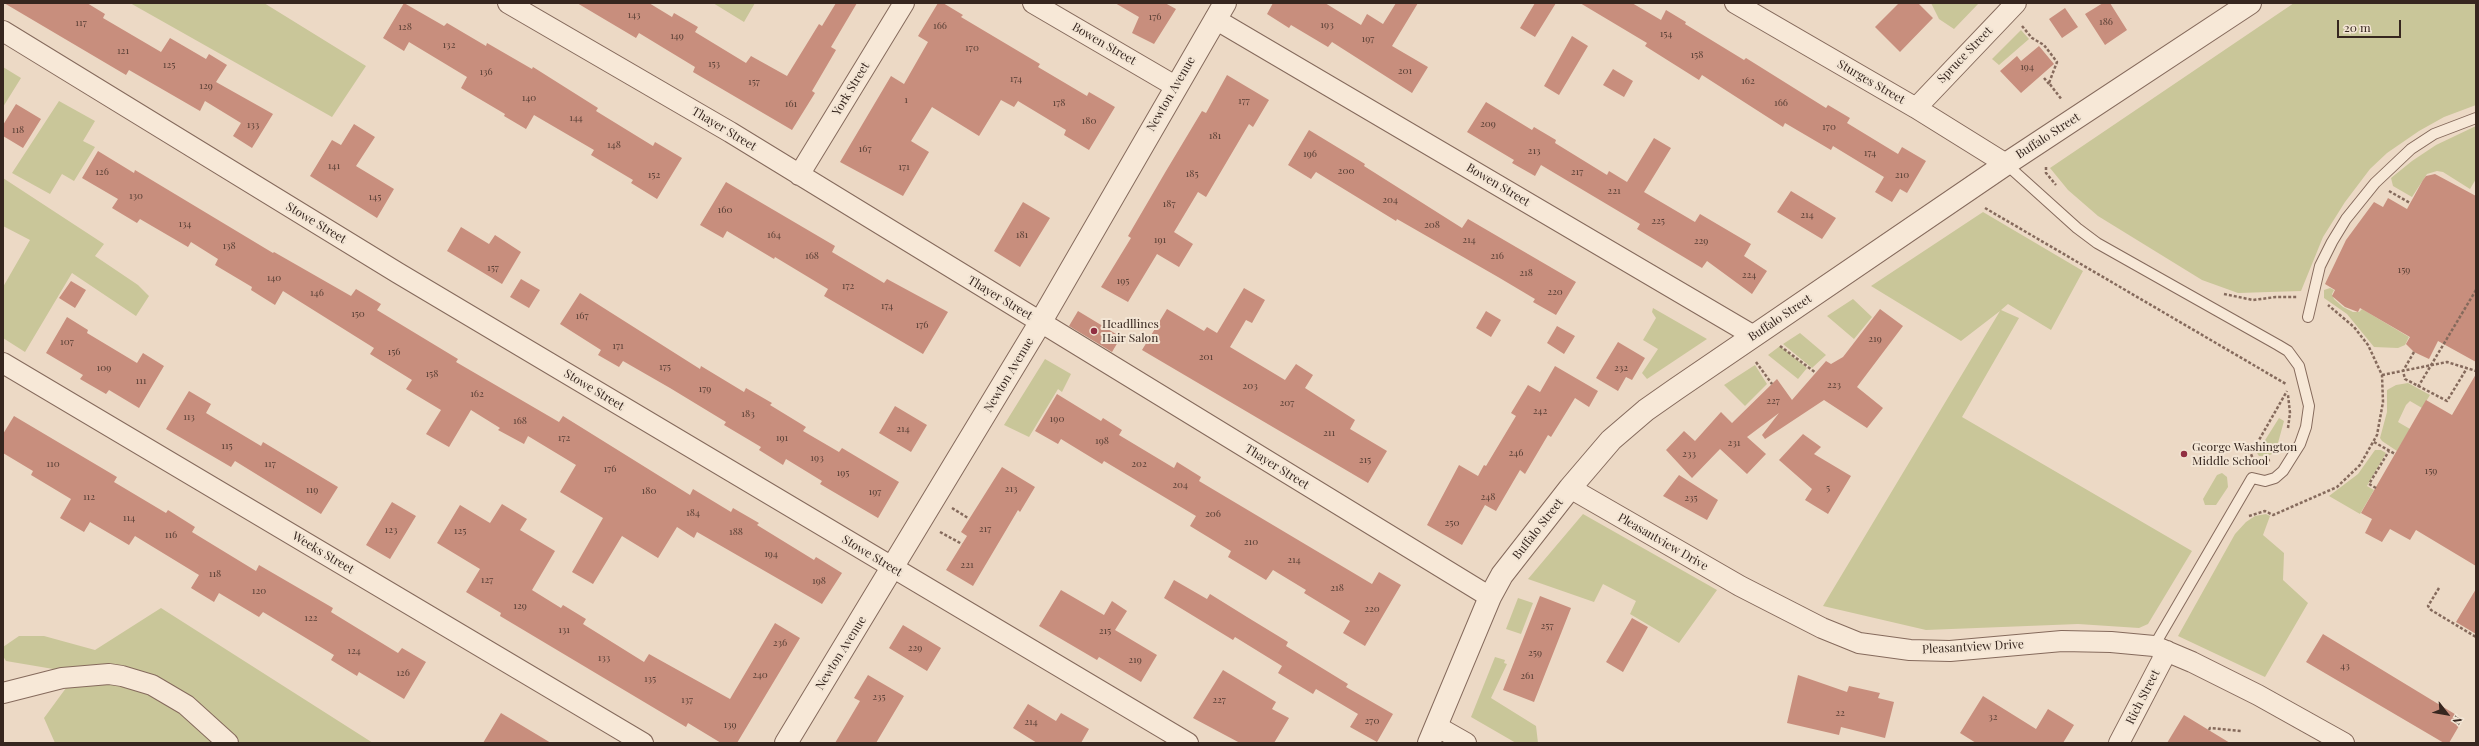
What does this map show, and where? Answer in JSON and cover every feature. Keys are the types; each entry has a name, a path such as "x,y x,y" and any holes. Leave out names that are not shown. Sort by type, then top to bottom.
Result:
{"street":[{"name":"Thayer Street","path":"508,3 799,175 1490,597"},
{"name":"York Street","path":"799,175 904,3"},
{"name":"Bowen Street","path":"1033,3 1175,86"},
{"name":"Spruce Street","path":"1916,108 2016,3"},
{"name":"Buffalo Street","path":"1432,734 1490,597 1507,568 1570,488 1611,440 1646,410 1754,336 2006,164 2250,3"},
{"name":"Sturges Street","path":"1744,5 2006,164"},
{"name":"Bowen Street","path":"1220,11 1243,35 1754,336"},
{"name":"Newton Avenue","path":"786,743 1040,323 1175,86 1220,11"},
{"name":"Stowe Street","path":"3,31 398,273 1188,743"},
{"name":"Weeks Street","path":"3,363 643,743"},
{"name":"Pleasantview Drive","path":"1570,488 1740,586 1822,628 1859,643 1910,650 1950,651 2062,641 2111,642 2160,648 2258,695 2344,743"},
{"name":"Rich Street","path":"2119,743 2160,648"},
{"path":"3,693 62,678 122,676 152,685 186,704 228,743"},
{"path":"1432,734 1466,743"}],"lane":[{"path":"2308,317 2320,266 2332,242 2346,219 2375,183 2411,149 2434,134 2476,118"},
{"path":"2006,164 2077,228 2097,243 2288,351 2299,366 2309,406 2306,427 2300,444 2283,471 2275,478 2265,481 2252,478 2160,648"}],"path":[{"path":"2021,26 2032,38 2044,45 2057,62 2049,84"},
{"path":"2044,78 2065,103"},
{"path":"2375,183 2410,203"},
{"path":"1985,208 2286,383 2290,413 2285,435"},
{"path":"2419,386 2476,290"},
{"path":"1780,346 1816,373"},
{"path":"2414,352 2403,371 2405,379 2447,401 2467,368"},
{"path":"1756,362 1772,384"},
{"path":"2382,375 2447,362 2476,371"},
{"path":"2273,458 2260,462 2254,459 2251,454 2288,391"},
{"path":"2374,442 2395,454"},
{"path":"2376,488 2369,484 2389,451"},
{"path":"2273,515 2327,493"},
{"path":"952,508 968,518"},
{"path":"938,530 962,544"},
{"path":"2439,588 2428,606 2431,610 2476,637"},
{"path":"2209,730 2210,728 2241,731"}],"shaded area":[{"path":"130,3 264,3 366,66 332,117"},
{"path":"713,3 755,3 744,22"},
{"path":"1931,3 1979,3 1954,29 1939,19"},
{"path":"2294,3 2476,3 2476,105 2444,117 2419,131 2387,153 2370,169 2345,202 2323,237 2301,291 2238,293 2202,280 2098,216 2068,190 2050,168"},
{"path":"2021,30 2029,39 1999,65 1992,59"},
{"path":"3,67 21,78 3,107"},
{"path":"59,101 95,121 83,141 95,147 74,181 62,174 50,194 12,173"},
{"path":"2476,126 2476,179 2470,189 2443,172 2437,171 2427,174 2412,197 2393,186 2391,178 2412,161 2436,145"},
{"path":"3,178 104,244 95,256 138,285 149,296 136,316 72,273 25,352 3,338 3,287 30,240 3,226"},
{"path":"1983,212 2083,271 2051,330 2008,304 2001,310 2019,318 1962,417 2192,551 2148,624 2139,628 2078,624 1926,630 1823,606 2000,311 1961,341 1871,286"},
{"path":"2330,288 2334,290 2332,294 2334,299 2343,307 2353,312 2359,312 2362,309 2409,337 2405,345 2398,348 2374,347 2347,314 2324,298 2324,290"},
{"path":"1853,299 1872,317 1854,339 1827,316"},
{"path":"1653,308 1707,339 1647,379 1642,373 1658,349 1643,340 1656,318 1652,312"},
{"path":"1800,333 1826,355 1812,368 1783,344"},
{"path":"1780,346 1807,368 1798,379 1768,355"},
{"path":"1045,359 1071,374 1062,392 1058,389 1029,437 1004,425"},
{"path":"1755,365 1767,384 1745,406 1724,385"},
{"path":"2408,383 2430,395 2422,408 2410,401 2406,405 2398,422 2410,429 2397,451 2380,438 2387,412 2387,390 2396,385"},
{"path":"2279,418 2284,421 2278,443 2272,454 2267,456 2259,456 2257,453"},
{"path":"2375,450 2381,450 2386,453 2367,486 2374,490 2360,514 2329,496 2358,474"},
{"path":"2222,473 2227,477 2228,487 2216,505 2205,505 2203,499 2217,475"},
{"path":"1583,514 1717,590 1679,643 1630,614 1636,601 1603,584 1594,602 1528,579"},
{"path":"2266,514 2270,516 2263,535 2284,553 2283,580 2308,603 2265,677 2178,636 2235,534 2246,522 2255,516"},
{"path":"1518,598 1533,603 1521,634 1506,629"},
{"path":"161,608 373,743 55,743 44,718 77,673 6,661 3,656 3,647 19,636 44,636 95,650"},
{"path":"1495,657 1505,660 1504,663 1507,664 1491,698 1536,726 1538,743 1516,743 1471,717"}],"building":[{"path":"4,3 87,3 105,14 103,18 161,52 170,38 206,59 209,54 227,65 216,82 273,114 252,148 233,136 241,123 205,101 200,111 129,70 126,75"},
{"path":"404,3 444,26 447,23 486,46 487,43 532,69 533,67 598,108 596,111 653,146 655,142 682,158 657,199 631,183 633,180 591,155 594,150 534,115 526,129 504,116 505,114 461,88 467,77 409,42 404,51 383,38"},
{"path":"577,3 649,3 672,17 674,13 698,27 695,32 746,63 751,56 787,76 819,24 822,26 836,3 857,3 831,47 836,50 812,91 815,93 792,130 693,72 695,67 639,33 636,38"},
{"path":"938,3 943,3 963,15 961,17 1040,64 1038,67 1087,96 1089,92 1115,107 1089,150 1064,135 1066,130 1018,101 1014,107 1001,100 979,136 932,107 911,141 929,152 903,196 840,162 891,76 904,84 928,42 918,36"},
{"path":"1115,3 1165,3 1176,9 1154,44 1132,33 1139,17"},
{"path":"1273,3 1325,3 1361,25 1367,14 1383,24 1396,3 1418,3 1392,46 1428,67 1412,93 1332,42 1328,47 1291,25 1289,28 1267,14"},
{"path":"1535,3 1556,3 1535,37 1520,28"},
{"path":"1580,3 1632,3 1661,20 1666,10 1686,22 1685,24 1744,60 1746,58 1826,108 1828,105 1850,118 1847,123 1898,154 1902,147 1926,161 1907,193 1900,189 1892,202 1875,192 1884,177 1833,146 1831,150 1785,123 1783,127 1702,75 1699,80 1645,46 1647,43"},
{"path":"1899,3 1918,3 1933,18 1900,52 1875,27"},
{"path":"2103,3 2110,3 2127,30 2105,45 2085,14"},
{"path":"2065,8 2078,27 2062,38 2049,19"},
{"path":"1572,36 1588,46 1559,95 1544,86"},
{"path":"2039,46 2054,64 2021,93 2000,71 2017,56 2021,61"},
{"path":"1613,69 1633,81 1624,97 1603,85"},
{"path":"1227,75 1269,100 1253,127 1249,124 1206,197 1198,192 1174,232 1193,244 1179,267 1157,254 1128,302 1101,287 1131,238 1128,236 1166,171 1202,111 1206,113"},
{"path":"1486,102 1532,130 1534,127 1556,140 1555,143 1607,175 1609,171 1627,182 1654,138 1671,148 1644,192 1695,222 1700,214 1751,244 1744,256 1767,271 1752,294 1707,261 1702,268 1637,229 1640,224 1541,165 1535,176 1512,163 1514,160 1467,132"},
{"path":"16,104 41,119 23,148 3,136 3,125"},
{"path":"354,124 375,137 356,166 394,189 377,218 310,176 332,140 341,145"},
{"path":"1309,130 1365,164 1364,166 1462,228 1468,219 1576,282 1556,315 1533,302 1535,299 1397,219 1396,221 1316,172 1311,179 1288,165"},
{"path":"98,151 134,173 135,170 273,253 274,252 351,296 356,289 381,304 377,310 458,359 456,362 559,422 563,416 690,495 693,489 731,512 733,508 759,523 757,525 814,560 816,557 842,573 822,604 697,532 694,538 677,527 658,558 622,536 593,584 572,572 603,518 560,492 576,465 528,436 524,444 498,430 500,428 471,410 449,447 426,434 441,410 406,389 412,380 370,354 374,348 283,291 275,305 251,290 252,287 215,265 218,259 191,242 188,247 140,219 137,223 112,208 118,199 82,178"},
{"path":"2435,174 2476,196 2476,362 2438,341 2429,359 2414,352 2406,344 2410,337 2360,308 2358,312 2345,307 2332,296 2335,290 2325,284 2346,240 2374,202 2383,207 2388,198 2407,209 2426,176"},
{"path":"726,182 835,246 832,252 884,283 887,279 948,312 923,354 824,296 828,289 775,257 774,259 727,231 723,238 700,225"},
{"path":"1791,191 1836,218 1822,239 1777,212"},
{"path":"1023,202 1050,218 1020,267 994,251"},
{"path":"461,227 489,244 495,235 521,252 502,284 447,251"},
{"path":"521,279 540,290 529,308 510,297"},
{"path":"71,281 86,290 75,308 59,298"},
{"path":"1244,288 1265,300 1252,323 1246,320 1230,347 1285,380 1296,364 1313,375 1305,388 1355,420 1350,429 1387,451 1368,483 1142,350 1167,309 1204,331 1207,327 1217,333"},
{"path":"580,293 700,369 701,366 744,392 746,388 772,403 770,405 806,427 803,431 839,452 842,448 899,482 878,518 820,484 822,481 786,459 783,465 759,450 761,447 724,425 726,422 670,388 623,361 619,367 598,355 601,350 560,324"},
{"path":"1880,309 1903,326 1857,387 1883,408 1867,428 1824,400 1765,439 1762,435 1779,413 1747,437 1766,454 1747,474 1720,449 1692,478 1666,450 1684,431 1695,441 1721,412 1732,423 1777,379 1792,400 1826,361 1831,364 1843,357"},
{"path":"1078,311 1121,337 1112,352 1069,326"},
{"path":"1486,311 1501,320 1491,337 1476,328"},
{"path":"67,317 88,330 87,333 137,363 143,353 164,366 139,408 109,390 106,394 80,379 83,375 46,353"},
{"path":"1557,326 1575,336 1564,354 1547,343"},
{"path":"1618,342 1645,358 1632,380 1626,377 1618,391 1596,378"},
{"path":"1555,366 1598,391 1589,407 1575,398 1551,437 1548,435 1525,474 1520,470 1496,511 1485,505 1462,545 1427,525 1459,465 1478,476 1484,465 1486,466 1516,416 1511,413 1528,385 1540,392"},
{"path":"2476,374 2476,566 2416,530 2410,540 2390,529 2382,542 2365,533 2372,519 2361,513 2426,400 2452,415"},
{"path":"189,391 211,404 206,413 261,446 263,442 338,487 321,514 235,461 231,467 166,429"},
{"path":"1057,394 1101,421 1103,418 1122,430 1119,435 1174,468 1177,462 1201,477 1199,481 1372,584 1379,572 1401,585 1365,646 1343,633 1350,621 1304,593 1306,590 1273,570 1266,580 1228,557 1231,551 1190,526 1196,516 1104,461 1102,464 1061,439 1058,444 1035,431"},
{"path":"895,406 927,425 911,452 879,433"},
{"path":"14,416 117,477 114,482 166,513 168,510 195,527 192,532 256,571 259,565 333,608 331,612 398,653 402,648 426,662 404,699 359,672 357,676 331,660 334,655 263,612 259,617 219,593 214,602 191,588 199,575 135,536 129,545 90,522 84,532 60,518 71,499 31,475 33,471 3,453 3,434"},
{"path":"1803,434 1821,447 1814,454 1851,476 1828,514 1805,500 1812,489 1779,460"},
{"path":"1002,467 1035,487 1020,512 1018,510 973,586 946,570 967,536 961,532"},
{"path":"1679,475 1718,500 1707,520 1663,496"},
{"path":"392,502 416,516 390,559 366,545"},
{"path":"502,504 527,519 520,530 555,551 532,590 561,608 563,605 586,619 583,624 644,662 649,654 730,699 775,623 800,638 737,743 721,743 688,723 686,727 500,616 501,613 466,592 480,569 437,543 460,505 490,523"},
{"path":"1174,580 1207,599 1210,594 1288,642 1286,646 1348,684 1346,687 1393,714 1377,742 1350,727 1358,714 1316,689 1313,694 1278,673 1282,666 1235,637 1233,640 1164,598"},
{"path":"2476,589 2476,634 2456,622"},
{"path":"1061,590 1104,615 1112,601 1127,611 1115,630 1157,655 1141,682 1099,657 1097,660 1039,626"},
{"path":"1540,596 1571,608 1534,702 1503,690"},
{"path":"1632,618 1648,627 1623,672 1606,662"},
{"path":"903,625 941,648 927,671 889,648"},
{"path":"2323,634 2463,719 2449,743 2444,743 2306,662"},
{"path":"1223,670 1276,702 1272,709 1289,718 1274,743 1240,743 1193,718"},
{"path":"868,675 904,696 876,743 835,743 860,701 854,698"},
{"path":"1798,675 1847,692 1849,686 1880,693 1878,698 1894,702 1885,738 1841,727 1839,735 1787,723"},
{"path":"1983,696 2036,729 2048,709 2074,725 2063,743 1976,743 1960,733"},
{"path":"1028,704 1056,721 1061,713 1089,729 1081,743 1037,743 1013,728"},
{"path":"501,713 551,743 483,743"},
{"path":"2184,715 2230,743 2167,743"}],"place":[{"name":"Headllines Hair Salon","path":"1094,331"},
{"name":"George Washington Middle School","path":"2184,454"}]}
